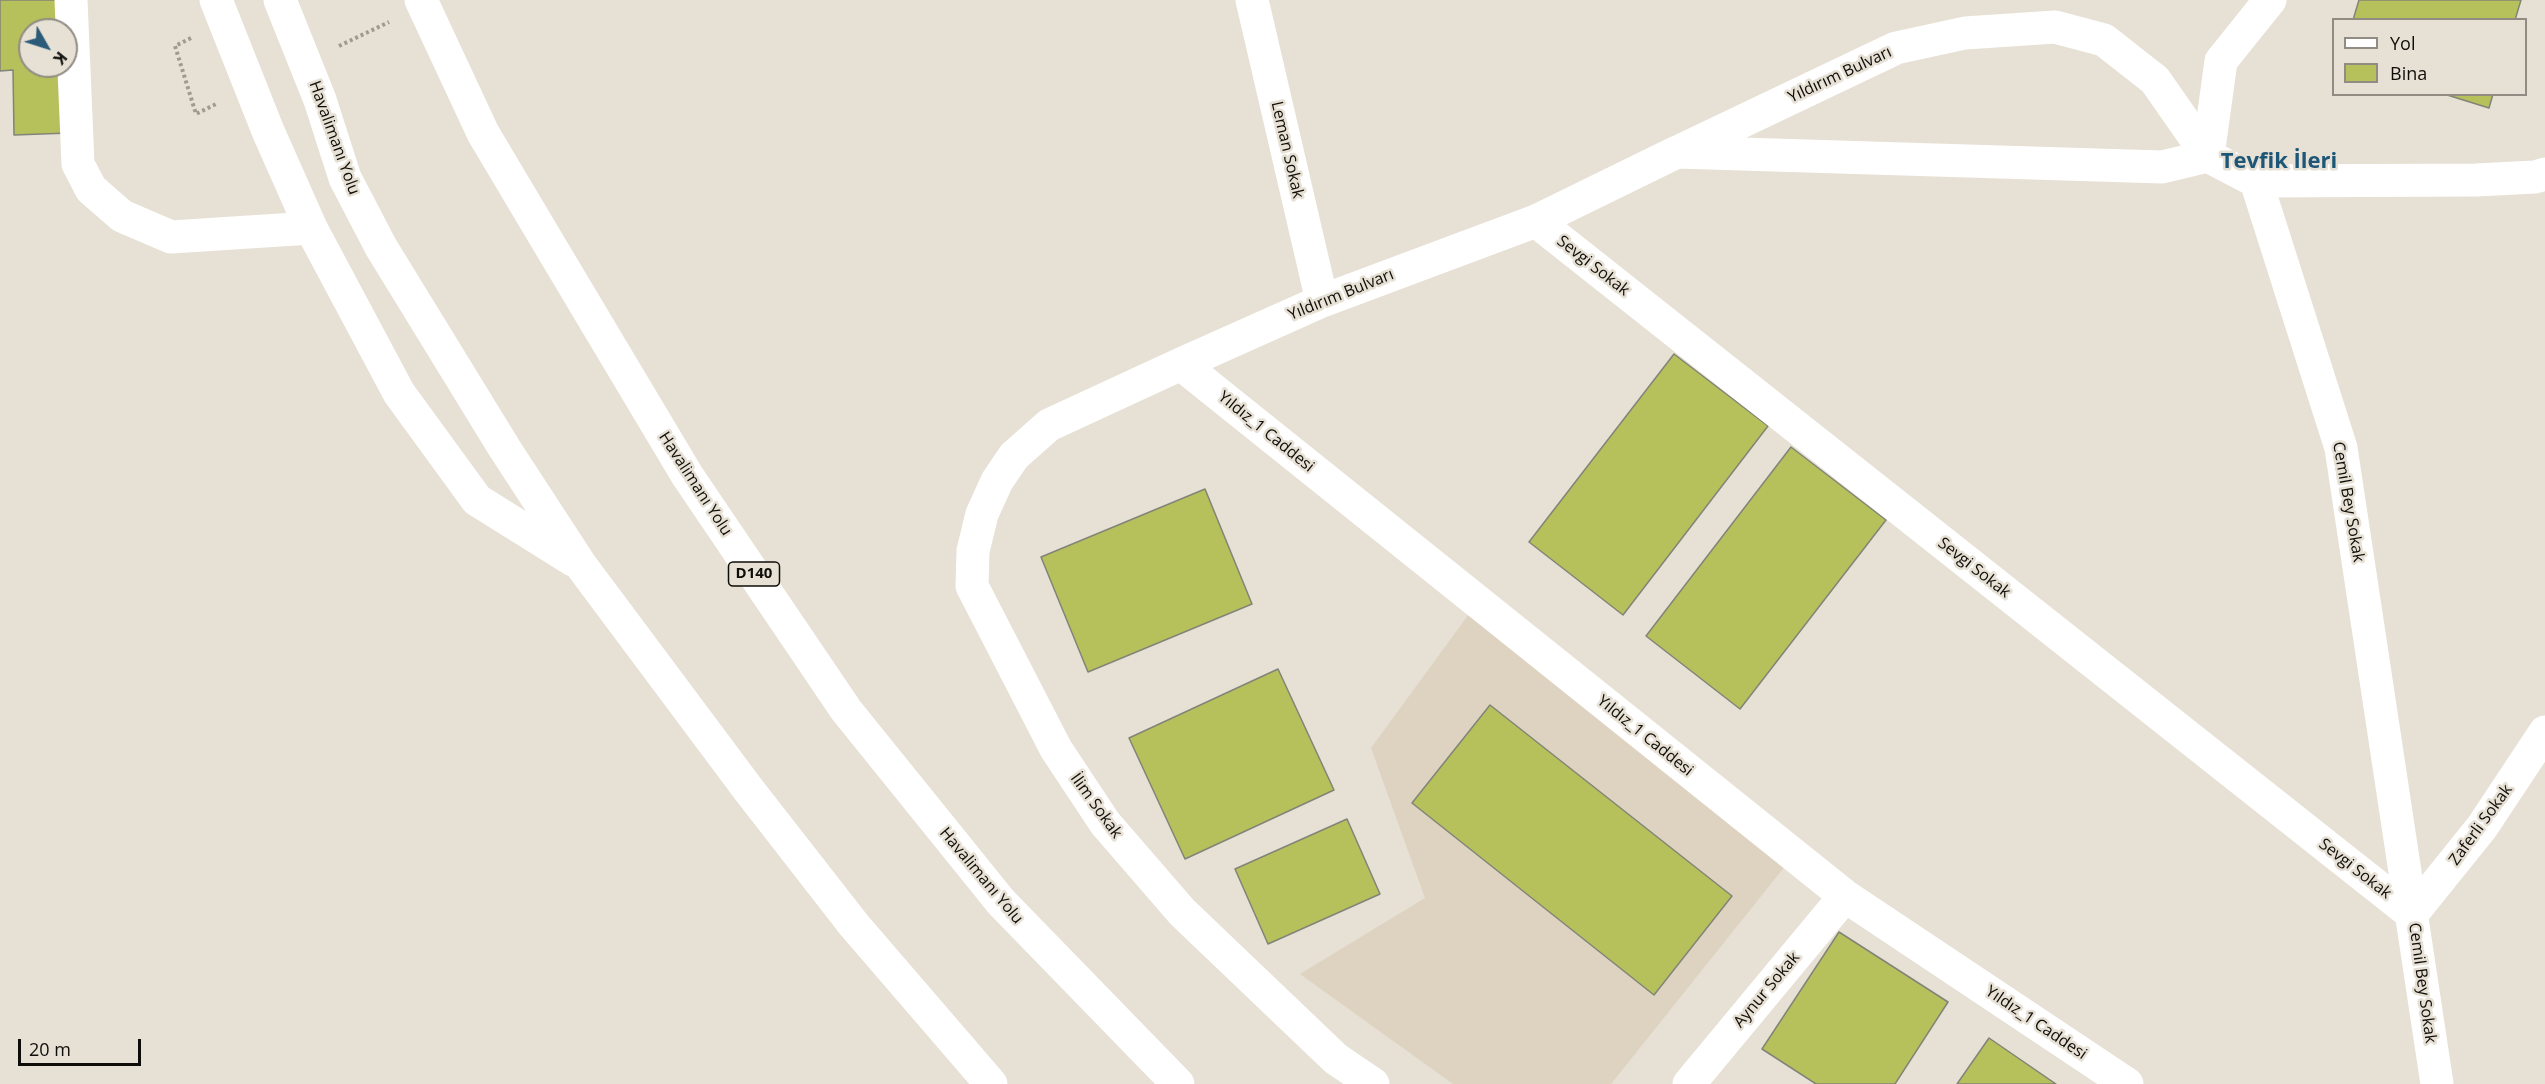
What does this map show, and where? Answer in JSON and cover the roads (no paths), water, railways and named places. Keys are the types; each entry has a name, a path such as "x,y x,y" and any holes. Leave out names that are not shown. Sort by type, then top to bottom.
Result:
{"main road":[{"path":"72,0 78,164 91,189 122,216 171,237 311,228"},
{"path":"216,0 268,131 311,228 399,393 477,500 580,564"},
{"name":"Havalimanı Yolu","path":"280,0 320,100 345,178 381,247 505,449 580,564 854,926 991,1084"},
{"name":"Havalimanı Yolu","path":"421,0 483,134 645,405 687,475 846,710 1001,903 1178,1084"},
{"name":"Leman Sokak","path":"1252,0 1322,301"},
{"path":"2208,156 2221,61 2270,0"},
{"name":"Yıldırım Bulvarı","path":"1014,456 1049,425 1322,301 1536,221 1896,48 1965,33 2055,27 2104,40 2156,80 2208,156 2256,181"},
{"name":"Yıldırım Bulvarı","path":"1677,152 2162,166 2208,156"},
{"path":"2256,181 2476,180 2535,177 2545,174"},
{"name":"Cemil Bey Sokak","path":"2256,181 2341,448 2437,1084"},
{"name":"Sevgi Sokak","path":"1536,221 2412,914"},
{"name":"Yıldız_1 Caddesi","path":"1181,364 1845,896 2127,1084"},
{"name":"İlim Sokak","path":"1014,456 997,481 982,514 973,550 972,586 1056,749 1105,823 1182,912 1336,1059 1373,1084"},
{"name":"Zaferli Sokak","path":"2412,914 2482,827 2545,732"},
{"name":"Aynur Sokak","path":"1689,1084 1845,896"}],"district":[{"name":"Tevfik İleri","path":"2279,162"}]}
